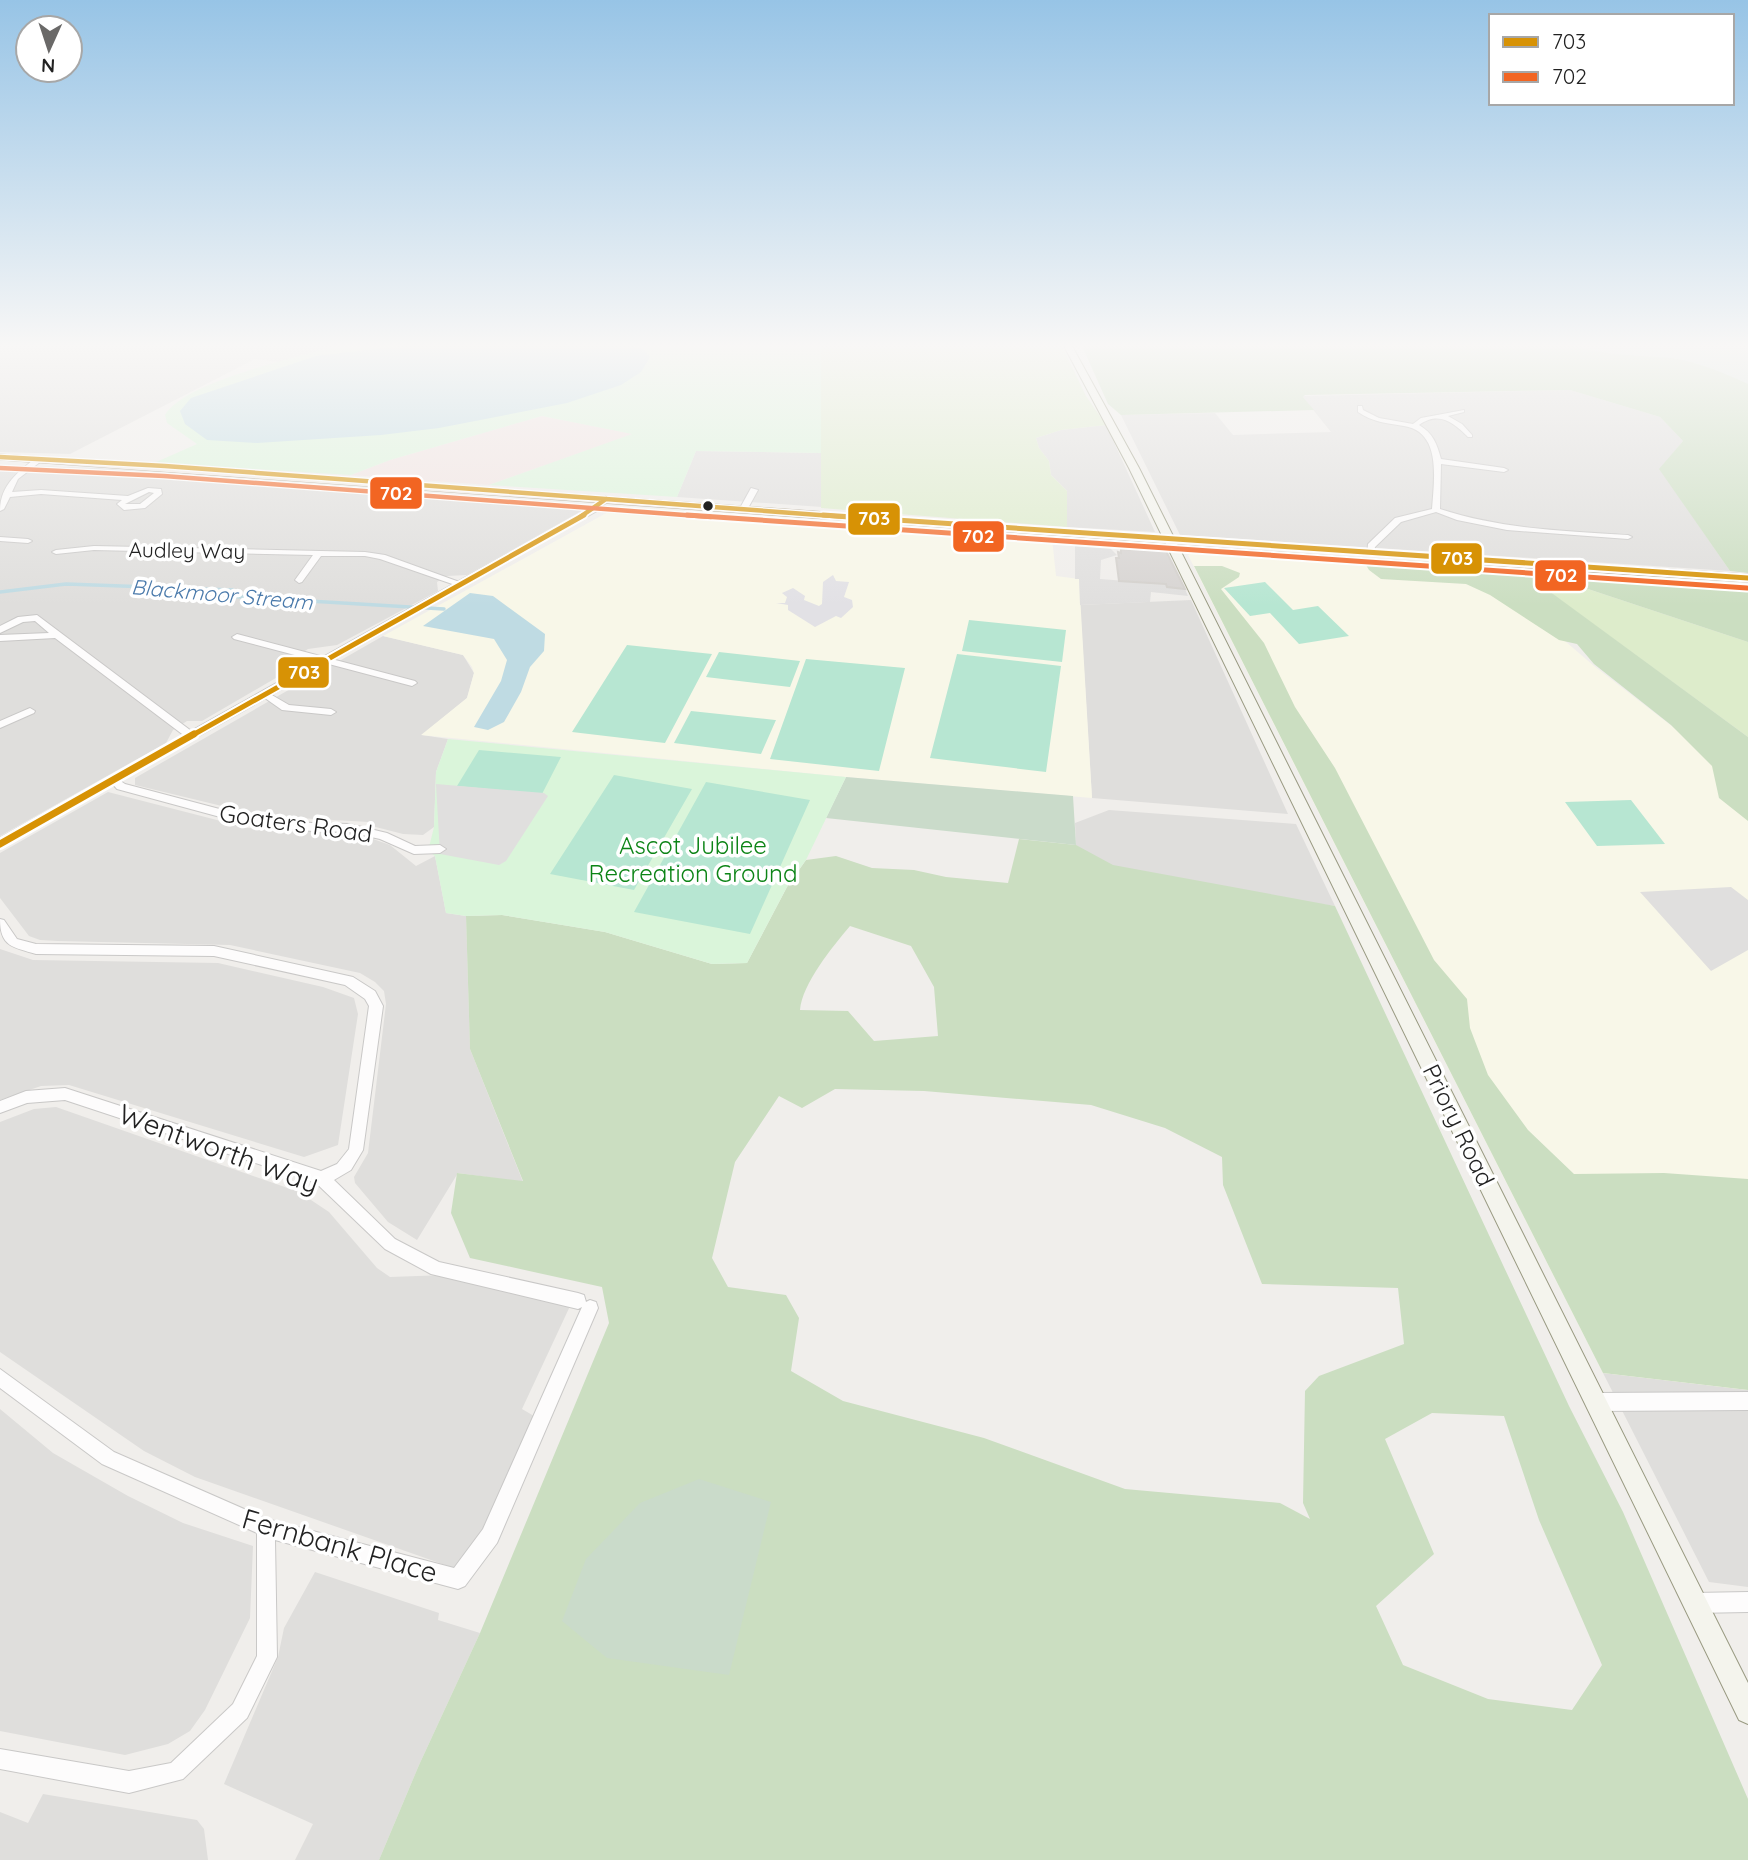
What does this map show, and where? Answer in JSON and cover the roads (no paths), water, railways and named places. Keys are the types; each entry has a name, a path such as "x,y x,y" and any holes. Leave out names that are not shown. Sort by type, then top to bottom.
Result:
{"main road":[{"name":"Priory Road","path":"1113,433 1169,540 1748,1711"},
{"path":"0,457 1370,554 1748,578"}],"street":[{"path":"1423,433 1435,445 1436,510"},
{"path":"1468,433 1471,436"},
{"path":"0,509 21,472 40,459"},
{"path":"1437,465 1504,470"},
{"path":"0,485 12,484"},
{"path":"744,508 754,490"},
{"path":"7,495 33,492 130,498"},
{"path":"0,844 594,509 606,499"},
{"path":"1370,554 1371,546 1398,520 1436,510 1468,522 1502,529 1628,537"},
{"path":"0,539 28,541"},
{"name":"Audley Way","path":"55,552 94,548 377,556 461,584"},
{"path":"299,580 319,553"},
{"path":"0,630 21,619 37,618 190,735"},
{"path":"0,638 57,635"},
{"path":"237,637 412,683"},
{"path":"265,694 286,708 331,712"},
{"path":"0,725 30,711"},
{"name":"Goaters Road","path":"113,779 121,787 246,820 349,828 383,835 414,850 440,849"},
{"path":"0,923 13,942 36,949 214,951 348,981 370,995 376,1006 356,1150 351,1162 338,1173 321,1178"},
{"name":"Wentworth Way","path":"0,1107 26,1097 65,1094 321,1178 390,1244 437,1269 584,1304"},
{"name":"Fernbank Place","path":"0,1377 108,1458 266,1528 458,1579 490,1536 584,1304"},
{"path":"1596,1402 1748,1401"},
{"path":"0,1759 129,1782 176,1772 201,1751 240,1711 267,1657 266,1528"},
{"path":"1694,1603 1748,1602"}],"water":[{"path":"197,433 399,433 257,443 207,440"},
{"path":"470,593 493,596 545,634 544,651 530,667 521,692 504,722 488,730 474,727 501,681 507,660 494,639 423,626"}],"waterway":[{"name":"Blackmoor Stream","path":"0,592 66,584 233,590 226,596 444,609"}],"park label":[{"name":"Ascot Jubilee Recreation Ground","path":"693,859"}]}
